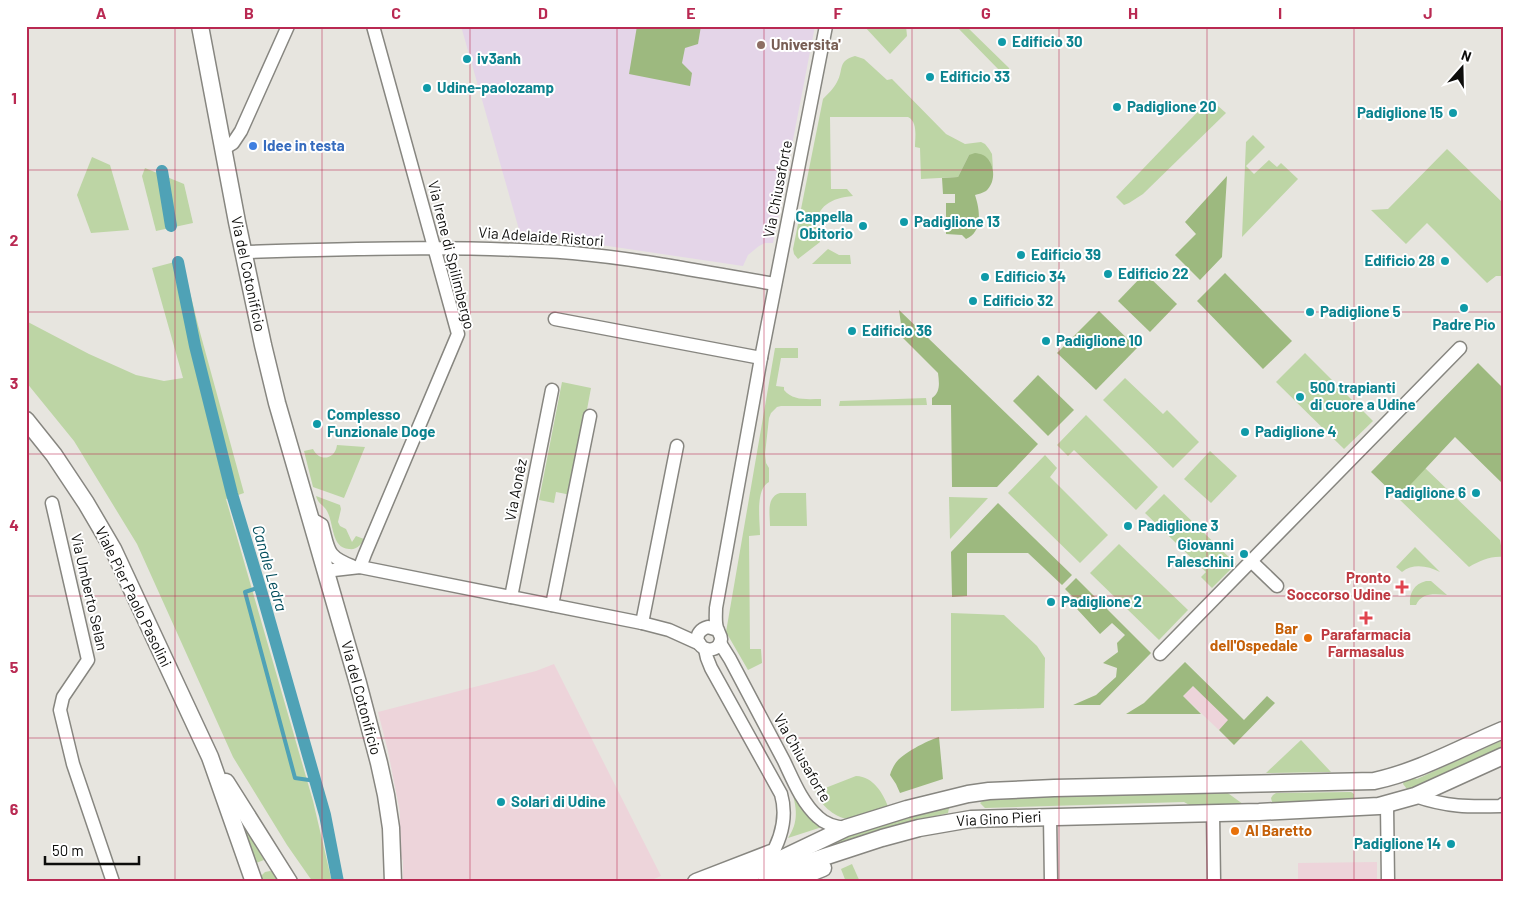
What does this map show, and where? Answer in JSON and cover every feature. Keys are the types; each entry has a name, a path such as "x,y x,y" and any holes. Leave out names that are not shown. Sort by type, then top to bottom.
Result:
{"main road":[{"name":"Via del Cotonificio","path":"200,26 243,252 277,403 358,682 384,787 391,828 393,882"},
{"name":"Viale Pier Paolo Pasolini","path":"26,420 54,456 86,503 113,549 210,757 253,880"},
{"name":"Via Gino Pieri","path":"733,882 846,828 951,797 989,791 1054,788 1374,781 1394,777 1432,763 1503,730"},
{"path":"1395,802 1503,756"},
{"name":"Viale Pier Paolo Pasolini","path":"210,757 289,882"},
{"path":"1394,777 1395,802"},
{"path":"1374,781 1395,802"},
{"path":"1232,785 1259,812"},
{"path":"968,794 970,819"},
{"path":"951,797 954,822"},
{"name":"Via Gino Pieri","path":"748,882 860,845 920,828 970,819 1259,812 1395,802"},
{"path":"696,882 773,852 846,828"},
{"path":"788,882 844,859 860,845"},
{"path":"253,880 256,871 261,866 267,864 280,867"}],"street":[{"path":"223,149 233,143 241,131 288,26"},
{"name":"Via Irene di Spilimbergo","path":"357,567 458,334 373,26"},
{"name":"Via Chiusaforte","path":"702,639 716,608 761,358 826,26"},
{"name":"Via Adelaide Ristori","path":"243,252 376,248 507,249 576,254 657,264 775,284"},
{"path":"555,319 761,358"},
{"path":"1160,654 1460,348"},
{"name":"Via Aonêz","path":"511,597 552,390"},
{"path":"552,605 590,416"},
{"path":"642,623 677,446"},
{"name":"Via Umberto Selan","path":"52,503 88,660 63,697 60,710 73,764 113,882"},
{"name":"Via del Cotonificio","path":"310,518 322,525 329,550 334,558 357,567"},
{"path":"1251,561 1277,586"},
{"path":"325,572 357,567 642,623 702,639 713,649 720,643"},
{"name":"Via Chiusaforte","path":"716,608 720,643 798,788 814,813 823,821 846,828"},
{"path":"702,639 711,627 718,630"},
{"path":"702,639 711,668 783,800 784,823 778,843 763,867"},
{"name":"Via Chiusaforte","path":"742,723 759,714"},
{"path":"1388,882 1395,802 1435,803 1460,807 1502,806"},
{"path":"1213,813 1214,882"},
{"path":"1050,816 1051,882"}],"shaded area":[{"path":"461,26 815,26 773,243 765,243 759,246 748,255 743,266 520,233"},
{"path":"554,664 661,876 647,882 403,882 403,860 400,859 400,812 378,712 536,671"},
{"path":"1193,686 1229,720 1219,730 1183,696"},
{"path":"1377,862 1377,882 1298,882 1298,863"}],"green space":[{"path":"637,26 701,26 698,44 685,48 682,63 692,73 690,86 629,74"},
{"path":"864,26 906,26 907,36 890,54"},
{"path":"956,26 966,26 1009,68 1010,72 1007,78 999,81 994,78 1000,71"},
{"path":"855,56 864,59 887,80 892,79 946,134 965,144 981,142 985,144 992,154 993,169 989,160 969,155 958,177 921,179 920,148 915,147 915,126 911,119 908,117 830,117 831,189 847,189 853,196 834,200 822,209 818,215 817,223 820,242 798,259 793,249 823,99 836,84 843,63"},
{"path":"1210,99 1226,113 1143,194 1124,205 1116,197"},
{"path":"1253,135 1265,147 1246,166 1254,174 1269,160 1277,167 1281,163 1298,179 1242,237 1246,142"},
{"path":"1447,149 1503,203 1503,276 1496,276 1487,283 1427,223 1406,244 1371,210 1388,209"},
{"path":"975,153 983,155 990,162 993,177 990,187 986,191 975,195 979,214 978,226 971,236 966,239 962,235 946,234 946,203 955,203 955,194 943,194 942,178 958,177 969,155"},
{"path":"92,157 110,165 129,230 91,233 77,195"},
{"path":"145,168 184,184 193,223 156,231 142,176"},
{"path":"1227,176 1222,257 1200,280 1175,255 1196,234 1185,222"},
{"path":"828,249 839,255 850,255 851,264 812,264"},
{"path":"182,260 244,493 226,499 313,801 332,882 314,882 310,878 287,845 233,757 137,544 74,441 26,382 26,321 89,354 136,375 164,381 183,378 152,268"},
{"path":"1145,273 1177,304 1150,332 1118,301"},
{"path":"1225,273 1292,341 1263,369 1197,301"},
{"path":"899,310 1038,444 997,487 952,487 951,405 932,405 932,398 937,393 939,387 938,373 903,338"},
{"path":"1099,311 1137,348 1096,390 1057,353"},
{"path":"775,348 798,348 798,358 781,358 776,386 784,387 788,394 796,398 821,399 821,406 781,406 771,413 769,418 765,454 766,463 769,468 769,482 762,491 760,498 760,535 749,536 750,649 761,649 762,663 748,670 726,632"},
{"path":"1305,353 1373,421 1344,449 1276,382"},
{"path":"1478,363 1503,388 1503,484 1455,437 1398,498 1371,472"},
{"path":"1038,375 1074,410 1048,436 1013,401"},
{"path":"1125,378 1163,414 1167,410 1199,442 1173,468 1103,400"},
{"path":"562,382 591,388 571,495 556,492 554,503 539,500"},
{"path":"926,398 927,405 839,406 840,401"},
{"path":"1086,415 1158,487 1136,510 1074,450 1068,456 1057,445"},
{"path":"337,445 365,447 344,498 313,487 304,451 313,449 319,456 326,458 333,454"},
{"path":"1210,451 1237,476 1211,503 1184,479"},
{"path":"1045,455 1057,468 1050,477 1108,535 1080,563 1008,493"},
{"path":"1425,468 1500,540 1503,557 1489,558 1469,567 1398,498"},
{"path":"780,493 806,493 807,526 770,526 769,511 771,502"},
{"path":"1164,494 1236,564 1212,588 1201,577 1206,572 1145,513"},
{"path":"316,496 340,505 338,522 340,526 346,529 352,542 356,536 364,539 358,547 349,549 343,548 339,544 327,511"},
{"path":"949,497 988,498 950,539"},
{"path":"998,503 1072,575 1062,585 1028,553 967,553 967,596 952,597 951,552"},
{"path":"1119,544 1188,610 1159,640 1090,573"},
{"path":"1415,547 1440,572 1431,568 1416,566 1402,572 1396,567"},
{"path":"1076,578 1151,653 1100,705 1073,705 1096,695 1116,677 1117,668 1103,663 1118,652 1117,643 1125,635 1112,623 1100,634 1077,609 1080,604 1065,589"},
{"path":"1426,581 1431,581 1447,595 1425,596 1416,605 1410,605 1410,597 1415,587"},
{"path":"951,613 1004,615 1037,646 1045,658 1044,708 951,711"},
{"path":"1185,662 1244,720 1267,696 1275,703 1234,745 1219,730 1228,720 1193,686 1183,696 1201,714 1126,714 1144,703"},
{"path":"939,737 943,779 900,793 890,775 895,764 922,744"},
{"path":"1301,740 1331,772 1266,773"},
{"path":"1503,740 1503,749 1413,788 1407,789 1403,784 1404,780 1410,777 1417,779"},
{"path":"856,776 868,779 877,787 889,809 855,819 843,818 826,808 815,792"},
{"path":"791,789 807,816 822,827 788,838 794,826 796,814"},
{"path":"1225,791 1247,807 1193,807 1184,802 985,808 980,803 985,799"},
{"path":"1351,792 1354,794 1354,799 1276,804 1272,802 1271,798 1276,793"},
{"path":"944,806 949,808 948,813 896,826 754,876 865,828"},
{"path":"239,817 264,860 256,863"},
{"path":"852,864 860,882 846,882 841,869"},
{"path":"265,872 273,872 279,882 262,882 260,877"}],"waterway":[{"name":"Canale Ledra","path":"162,171 171,226"},
{"name":"Canale Ledra","path":"178,262 195,346 232,494 325,815 338,882"},
{"path":"260,587 245,592 295,778 316,781"}],"place":[{"name":"Edificio 30","path":"1002,42"},
{"name":"Universita'","path":"761,45"},
{"name":"iv3anh","path":"467,59"},
{"name":"Edificio 33","path":"930,77"},
{"name":"Udine-paolozamp","path":"427,88"},
{"name":"Padiglione 20","path":"1117,107"},
{"name":"Padiglione 15","path":"1453,113"},
{"name":"Idee in testa","path":"253,146"},
{"name":"Padiglione 13","path":"904,222"},
{"name":"Cappella Obitorio","path":"863,226"},
{"name":"Edificio 39","path":"1021,255"},
{"name":"Edificio 28","path":"1445,261"},
{"name":"Edificio 22","path":"1108,274"},
{"name":"Edificio 34","path":"985,277"},
{"name":"Edificio 32","path":"973,301"},
{"name":"Padre Pio","path":"1464,308"},
{"name":"Padiglione 5","path":"1310,312"},
{"name":"Edificio 36","path":"852,331"},
{"name":"Padiglione 10","path":"1046,341"},
{"name":"500 trapianti di cuore a Udine","path":"1300,397"},
{"name":"Complesso Funzionale Doge","path":"317,424"},
{"name":"Padiglione 4","path":"1245,432"},
{"name":"Padiglione 6","path":"1476,493"},
{"name":"Padiglione 3","path":"1128,526"},
{"name":"Giovanni Faleschini","path":"1244,554"},
{"name":"Pronto Soccorso Udine","path":"1402,587"},
{"name":"Padiglione 2","path":"1051,602"},
{"name":"Parafarmacia Farmasalus","path":"1366,618"},
{"name":"Bar dell'Ospedale","path":"1308,638"},
{"name":"Solari di Udine","path":"501,802"},
{"name":"Al Baretto","path":"1235,831"},
{"name":"Padiglione 14","path":"1451,844"}]}
